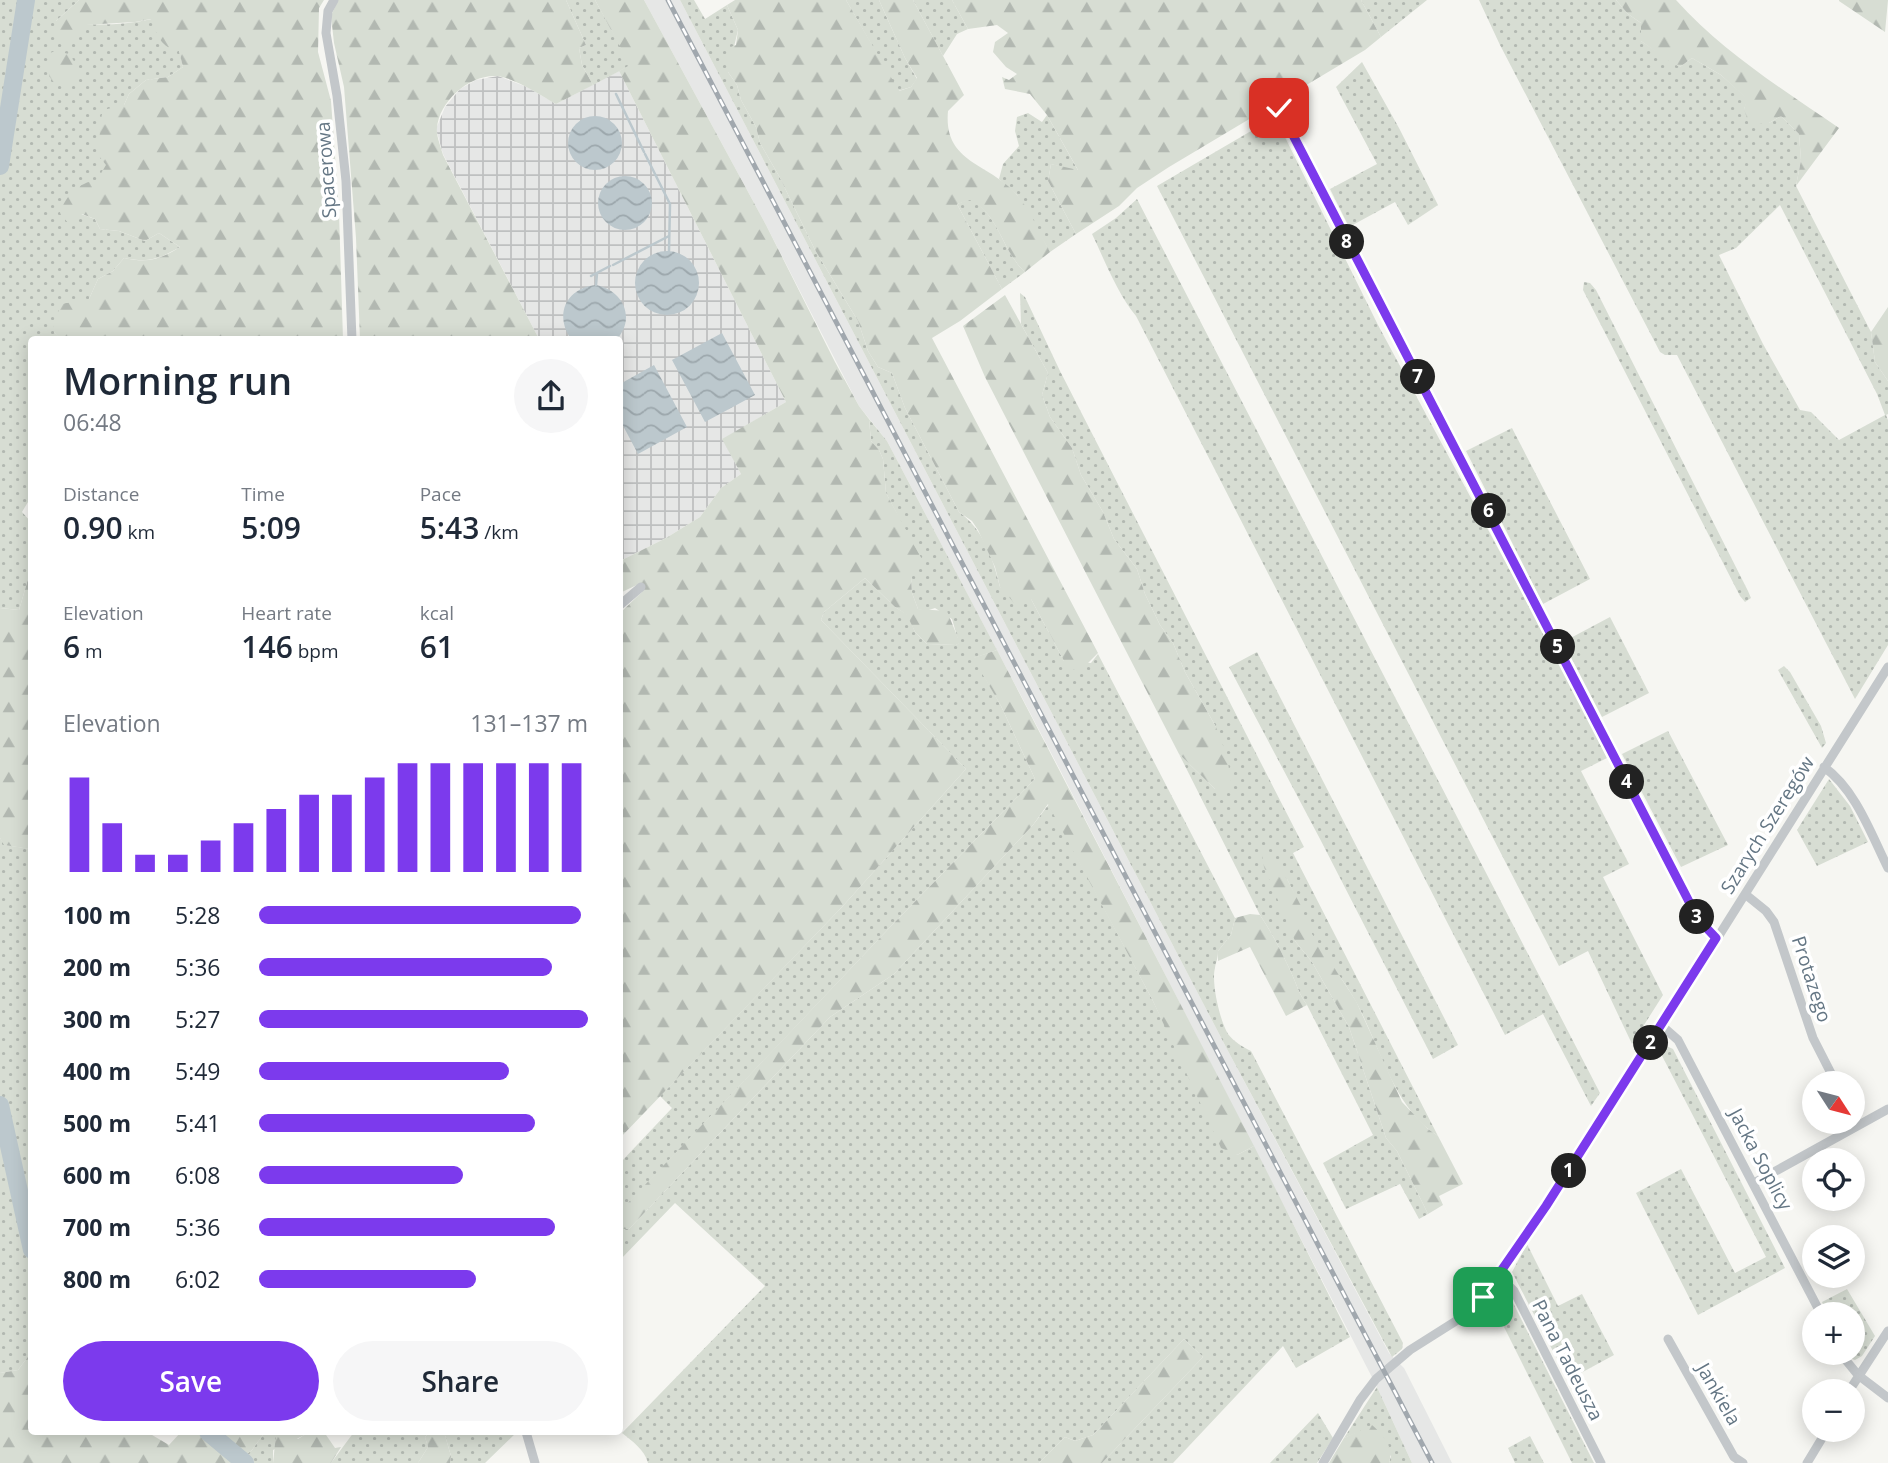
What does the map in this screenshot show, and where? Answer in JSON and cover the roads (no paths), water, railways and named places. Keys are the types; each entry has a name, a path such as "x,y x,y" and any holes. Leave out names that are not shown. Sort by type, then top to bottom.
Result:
{"street":[{"name":"Spacerowa","path":"334,0 328,11 326,33 337,96 346,181 352,336"},
{"path":"1279,108 1674,874 1698,919 1716,938"},
{"path":"623,602 641,587"},
{"name":"Szarych Szeregów","path":"1323,1463 1360,1400 1376,1379 1410,1350 1460,1321 1475,1307 1499,1276 1662,1026 1888,667"},
{"path":"1824,767 1837,778 1852,800 1888,868"},
{"name":"Protazego","path":"1745,894 1766,911 1774,922 1813,1038 1830,1071"},
{"name":"Jacka Soplicy","path":"1662,1026 1678,1040 1815,1302"},
{"path":"1866,1117 1888,1109"},
{"path":"1754,1183 1833,1134"},
{"name":"Pana Tadeusza","path":"1499,1276 1514,1291 1601,1463"},
{"path":"1856,1379 1888,1331"},
{"name":"Jankiela","path":"1668,1339 1734,1457 1743,1463"},
{"path":"1850,1365 1858,1375 1888,1398"},
{"path":"527,1435 535,1463"},
{"path":"1807,1463 1820,1442"}],"water":[{"path":"595,116 614,124 622,143 614,162 595,170 576,162 568,143 576,124"},
{"path":"630,176 640,180 648,188 652,203 648,218 640,226 620,230 610,226 602,218 598,198 602,188 610,180"},
{"path":"667,251 690,260 699,283 690,306 667,315 644,306 635,283 644,260"},
{"path":"596,285 605,288 620,299 624,306 626,322 619,336 569,336 564,321 566,304 577,291"},
{"path":"722,333 755,395 705,422 672,360"},
{"path":"654,365 687,427 638,454 623,426 623,382"}],"waterway":[{"path":"0,166 26,0"},
{"path":"616,94 644,152"},
{"path":"645,154 670,204 669,251"},
{"path":"613,265 669,236"},
{"path":"591,276 610,266"},
{"path":"596,285 597,274"},
{"path":"0,1105 28,1232"},
{"path":"212,1435 245,1463"}],"railway":[{"path":"668,0 1432,1463"}]}
